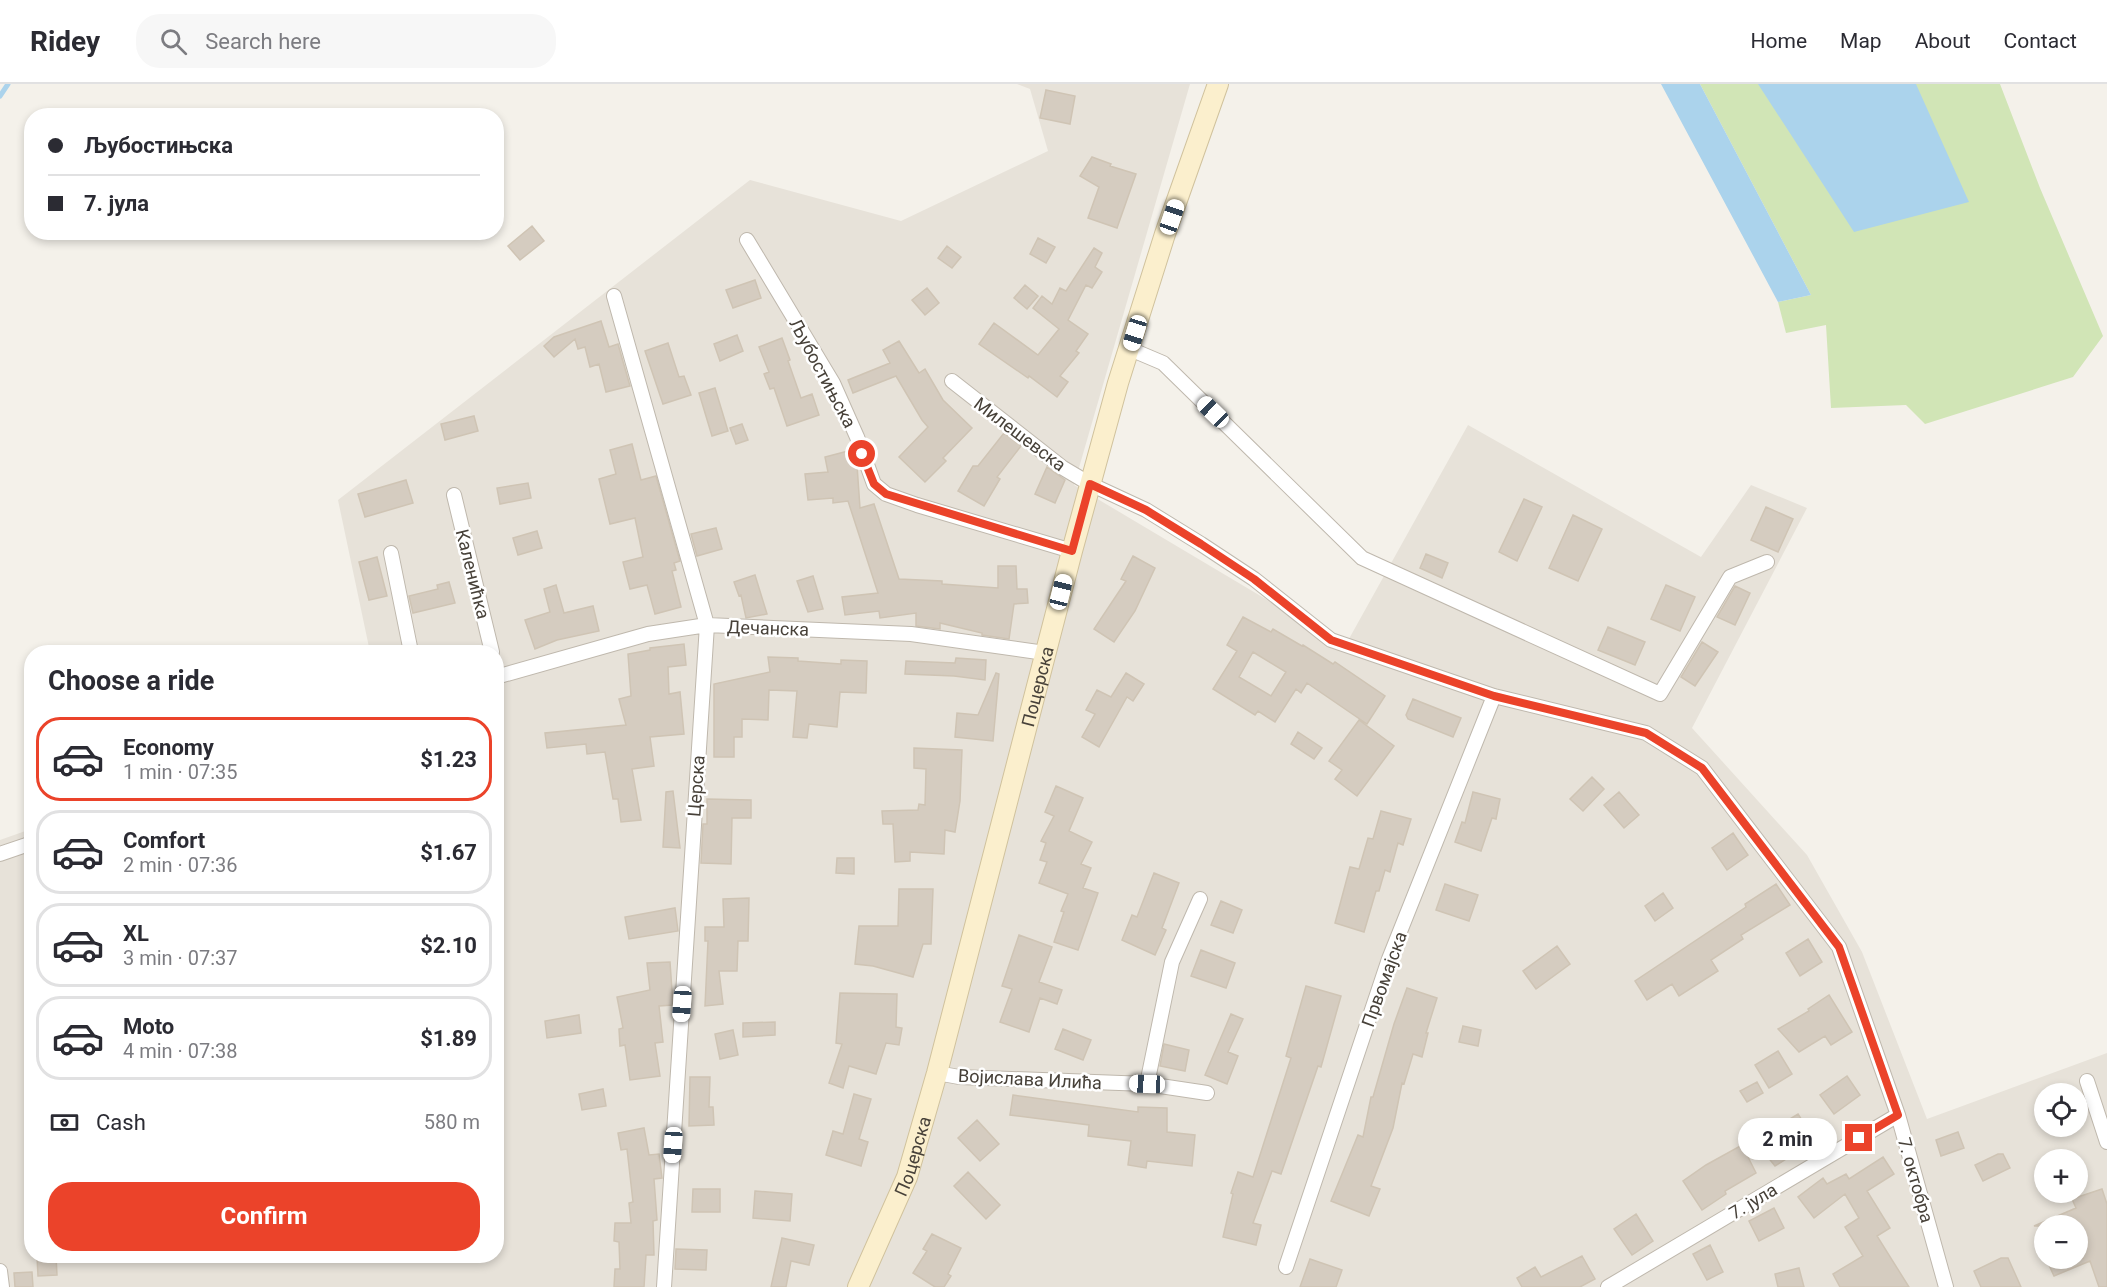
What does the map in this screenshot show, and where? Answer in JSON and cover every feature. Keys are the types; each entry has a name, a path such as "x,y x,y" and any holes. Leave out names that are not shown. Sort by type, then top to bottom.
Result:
{"main road":[{"name":"Поцерска","path":"858,1287 907,1177 937,1073 1090,484 1166,234 1218,84"}],"street":[{"name":"Љубостињска","path":"747,240 833,383 857,437 874,484 886,494 896,498 1072,551"},
{"name":"Церска","path":"614,296 707,626 664,1287"},
{"path":"1130,349 1163,363 1362,558 1660,694 1730,577 1767,562"},
{"name":"Милешевска","path":"952,381 1063,468 1090,484"},
{"name":"7. октобра","path":"1090,484 1146,510 1201,544 1254,579 1331,640 1494,696 1646,733 1702,768 1839,947 1898,1115 1946,1287"},
{"name":"Каленићка","path":"454,495 490,645"},
{"path":"391,553 410,645"},
{"name":"Дечанска","path":"504,674 648,634 707,626 911,634 1045,653"},
{"name":"Првомајска","path":"1286,1267 1389,959 1494,696"},
{"path":"0,854 24,846"},
{"path":"1147,1084 1172,962 1200,899"},
{"name":"Војислава Илића","path":"937,1073 959,1077 1147,1084 1208,1094"},
{"path":"2087,1081 2107,1143"},
{"name":"7. јула","path":"1608,1287 1898,1115"},
{"path":"0,1271 2,1287"}],"shaded area":[{"path":"1017,84 1190,84 1074,485 1345,646 1468,425 1701,557 1751,485 1807,508 1692,728 1807,855 1862,952 1927,1119 2107,1053 2107,1287 0,1287 0,840 24,831 24,1263 504,1263 504,645 369,645 338,500 750,180 901,221 1048,151 1030,89"}],"green space":[{"path":"1700,84 2000,84 2040,188 2103,336 2073,377 1925,424 1906,405 1831,408 1826,325 1786,333 1778,302 1811,295"}],"water":[{"path":"1661,84 1700,84 1811,295 1778,302"},
{"path":"1758,84 1916,84 1969,202 1854,232"}],"building":[{"path":"1046,90 1075,96 1070,124 1040,118"},
{"path":"1092,157 1111,164 1110,166 1136,174 1117,228 1088,218 1099,187 1080,176"},
{"path":"532,226 544,241 520,260 508,246"},
{"path":"1038,238 1055,247 1046,263 1030,254"},
{"path":"947,246 961,257 952,268 938,258"},
{"path":"1094,248 1102,253 1095,267 1102,272 1092,288 1086,285 1068,320 1088,334 1076,351 1079,353 1060,376 1068,382 1057,397 979,344 994,323 1038,355 1059,329 1033,308 1042,296 1052,304 1060,288 1066,291"},
{"path":"755,280 761,298 733,308 726,290"},
{"path":"1025,285 1038,296 1027,309 1014,298"},
{"path":"927,288 939,303 925,315 912,300"},
{"path":"601,321 609,347 618,344 630,386 606,392 599,364 590,367 585,347 578,349 575,339 554,357 544,346 554,337"},
{"path":"737,335 743,351 720,361 714,344"},
{"path":"782,338 801,398 812,394 819,415 787,426 774,388 770,389 764,374 769,372 759,347"},
{"path":"899,341 919,373 925,369 943,400 972,428 943,458 946,461 925,482 899,457 928,427 896,376 853,393 848,380 890,363 883,350"},
{"path":"668,343 679,377 684,376 691,395 663,404 645,351"},
{"path":"715,388 728,431 712,436 699,393"},
{"path":"474,416 478,431 445,440 441,424"},
{"path":"742,424 748,440 736,444 730,428"},
{"path":"1004,433 1021,446 997,477 1000,479 984,506 958,491 973,466 978,466"},
{"path":"632,444 641,480 656,476 680,561 674,563 676,570 672,571 681,607 655,614 647,585 630,589 623,562 643,557 635,518 610,524 599,479 616,474 610,450"},
{"path":"852,450 857,465 860,508 874,504 899,579 942,581 942,584 998,588 998,566 1016,566 1017,589 1027,589 1028,603 1014,604 1009,639 982,635 982,633 940,623 940,629 916,626 916,613 880,618 879,611 845,615 842,597 878,593 848,501 833,503 833,498 808,500 805,474 828,472 825,457"},
{"path":"1047,467 1065,480 1055,503 1035,494"},
{"path":"406,480 413,503 365,517 358,494"},
{"path":"528,483 531,498 500,504 497,488"},
{"path":"1524,499 1542,507 1517,561 1499,552"},
{"path":"1766,507 1793,519 1778,552 1751,540"},
{"path":"1573,515 1602,529 1578,581 1549,568"},
{"path":"716,528 722,549 697,556 691,534"},
{"path":"537,531 542,548 518,555 513,538"},
{"path":"1426,554 1448,563 1442,578 1420,568"},
{"path":"1133,556 1155,568 1135,611 1114,642 1094,629 1126,581 1121,579"},
{"path":"377,557 387,596 369,600 359,562"},
{"path":"755,575 767,614 746,618 741,595 739,596 734,582"},
{"path":"813,576 823,609 808,612 797,581"},
{"path":"449,582 455,603 413,613 409,596 438,589 437,585"},
{"path":"556,585 564,613 593,606 599,631 557,640 535,649 525,620 550,612 544,589"},
{"path":"1666,585 1695,597 1680,631 1651,619"},
{"path":"1735,586 1750,593 1735,625 1717,617"},
{"path":"1243,617 1271,632 1273,629 1333,664 1335,662 1385,696 1367,724 1307,683 1301,693 1296,689 1275,722 1258,711 1255,715 1213,689 1237,651 1227,645","holes":["1253,652 1286,672 1271,696 1239,677"]},
{"path":"1608,627 1645,642 1635,665 1598,650"},
{"path":"1702,642 1718,652 1695,686 1681,677"},
{"path":"684,644 686,665 668,667 669,694 680,692 684,734 650,737 654,766 632,769 641,820 621,822 618,799 613,799 605,752 587,754 586,744 547,748 545,733 626,725 619,699 631,696 628,654 650,650 650,648"},
{"path":"768,657 798,658 798,661 841,664 841,660 867,661 866,693 840,692 837,727 809,724 807,738 793,737 797,691 769,690 768,720 742,719 742,737 734,737 734,757 714,757 714,684 770,672"},
{"path":"956,658 986,660 985,680 905,674 906,661 955,663"},
{"path":"996,673 999,674 993,741 955,737 957,713 978,715"},
{"path":"1126,673 1144,684 1133,701 1127,697 1099,747 1082,737 1095,714 1086,710 1097,690 1111,697"},
{"path":"1413,699 1461,718 1453,737 1408,719 1406,715"},
{"path":"1359,720 1394,746 1357,796 1335,779 1342,770 1329,761"},
{"path":"1298,732 1322,748 1314,759 1291,744"},
{"path":"914,748 962,750 960,801 955,832 945,830 944,854 910,852 910,861 895,862 893,824 883,824 882,811 918,810 919,804 925,805 926,769 914,768"},
{"path":"1592,777 1604,789 1583,811 1570,799"},
{"path":"1056,786 1083,798 1069,831 1092,842 1081,864 1091,868 1083,888 1098,893 1078,950 1054,942 1064,912 1061,911 1068,894 1039,883 1047,862 1040,860 1046,843 1041,841 1054,816 1045,812"},
{"path":"673,791 680,848 663,847 666,792"},
{"path":"1473,792 1500,799 1496,819 1492,818 1481,851 1455,842 1462,822 1465,823"},
{"path":"1619,792 1639,815 1624,828 1604,805"},
{"path":"707,799 751,800 751,818 732,818 731,864 701,863 703,824 707,824"},
{"path":"1381,811 1411,819 1403,845 1398,843 1390,872 1385,870 1379,891 1376,891 1364,932 1335,923 1350,867 1359,869 1368,838 1373,839"},
{"path":"1733,833 1748,855 1727,870 1712,848"},
{"path":"837,858 854,858 854,874 836,873"},
{"path":"1154,873 1179,883 1162,928 1166,930 1155,955 1122,940 1132,915 1137,917"},
{"path":"1445,884 1478,895 1469,921 1436,910"},
{"path":"1776,884 1790,905 1741,935 1743,939 1711,960 1718,971 1679,996 1672,984 1647,1000 1635,981 1746,907 1745,904"},
{"path":"899,889 933,889 931,944 923,944 913,977 873,966 855,964 859,926 898,926"},
{"path":"1663,893 1673,908 1655,921 1645,906"},
{"path":"749,898 748,941 738,941 737,971 719,971 723,1004 705,1006 708,941 705,941 705,927 724,927 723,899"},
{"path":"1221,901 1242,910 1233,933 1211,925"},
{"path":"675,908 678,931 629,939 625,917"},
{"path":"1019,935 1052,947 1039,982 1062,990 1057,1004 1040,998 1029,1032 1000,1022 1012,989 1002,986"},
{"path":"1808,939 1822,962 1800,976 1786,953"},
{"path":"1557,946 1570,964 1536,989 1523,971"},
{"path":"1201,950 1235,963 1226,988 1191,976"},
{"path":"670,962 673,1005 659,1006 663,1042 655,1043 660,1076 630,1080 625,1045 620,1046 619,1029 623,1028 617,997 650,990 647,963"},
{"path":"1306,986 1341,996 1321,1067 1318,1066 1281,1174 1272,1171 1253,1223 1261,1225 1256,1245 1223,1237 1233,1194 1231,1193 1238,1172 1253,1177 1291,1058 1286,1056"},
{"path":"1407,988 1437,998 1426,1033 1428,1033 1422,1057 1413,1054 1404,1084 1402,1083 1393,1128 1371,1186 1380,1189 1369,1216 1331,1201 1358,1135 1363,1137 1371,1097 1373,1097"},
{"path":"840,993 897,994 896,1027 902,1028 899,1045 886,1043 876,1074 849,1066 843,1088 829,1083 842,1044 836,1043"},
{"path":"1829,995 1852,1032 1831,1045 1825,1036 1799,1052 1778,1029 1809,1011 1808,1009"},
{"path":"1231,1014 1243,1019 1228,1052 1238,1056 1227,1084 1205,1075"},
{"path":"579,1015 581,1033 547,1038 545,1021"},
{"path":"775,1022 775,1035 743,1037 743,1023"},
{"path":"1463,1026 1481,1030 1478,1046 1459,1042"},
{"path":"1063,1029 1091,1040 1083,1060 1055,1049"},
{"path":"733,1030 738,1055 720,1059 715,1034"},
{"path":"1164,1044 1189,1050 1185,1071 1160,1066"},
{"path":"1778,1051 1792,1074 1769,1088 1755,1065"},
{"path":"1847,1076 1860,1095 1834,1114 1820,1095"},
{"path":"690,1077 710,1077 709,1107 713,1107 714,1125 689,1126"},
{"path":"1757,1082 1763,1093 1747,1102 1740,1091"},
{"path":"603,1089 606,1106 582,1110 579,1094"},
{"path":"854,1094 871,1099 859,1139 868,1142 861,1166 826,1155 833,1131 843,1134"},
{"path":"1013,1095 1138,1112 1138,1107 1167,1108 1167,1132 1195,1135 1192,1166 1147,1161 1146,1168 1128,1165 1131,1141 1088,1136 1089,1125 1010,1115"},
{"path":"1798,1114 1815,1141 1775,1166 1758,1145 1778,1132 1775,1128"},
{"path":"977,1120 999,1144 980,1161 958,1138"},
{"path":"644,1128 649,1155 659,1154 662,1178 654,1179 657,1220 653,1221 654,1255 646,1255 644,1287 614,1287 615,1269 620,1269 619,1242 614,1241 615,1223 631,1223 629,1203 633,1202 627,1149 621,1150 618,1133"},
{"path":"1958,1132 1964,1148 1941,1156 1936,1140"},
{"path":"1742,1145 1756,1173 1725,1191 1726,1194 1702,1210 1683,1181"},
{"path":"1998,1154 2003,1154 2010,1168 1983,1181 1975,1165"},
{"path":"1883,1157 1894,1174 1867,1191 1890,1228 1877,1236 1909,1287 1840,1287 1833,1274 1863,1256 1845,1227 1859,1218 1845,1194 1814,1218 1798,1197 1823,1178 1827,1184 1846,1174 1849,1179"},
{"path":"968,1172 1000,1205 986,1219 954,1186"},
{"path":"693,1189 720,1189 720,1212 692,1212"},
{"path":"2102,1189 2107,1204 2107,1287 2099,1287 2090,1261 2088,1262 2088,1215 2060,1215 2076,1208 2074,1203 2088,1203 2088,1194"},
{"path":"755,1191 792,1194 790,1221 753,1218"},
{"path":"1774,1208 1784,1228 1759,1241 1749,1221"},
{"path":"1636,1214 1653,1241 1632,1255 1614,1229"},
{"path":"932,1234 961,1248 948,1274 951,1276 944,1287 935,1287 913,1273 927,1251 923,1249"},
{"path":"782,1238 814,1245 809,1265 791,1261 786,1287 771,1287"},
{"path":"1710,1245 1723,1272 1707,1280 1693,1254"},
{"path":"676,1249 707,1250 706,1270 675,1269"},
{"path":"1582,1256 1595,1279 1580,1287 1522,1287 1517,1278 1535,1267 1541,1277"},
{"path":"2001,1258 2008,1258 2021,1287 1981,1287 1974,1271"},
{"path":"1310,1259 1342,1270 1336,1287 1300,1287"},
{"path":"37,1263 56,1263 57,1275 38,1276"},
{"path":"1799,1268 1804,1287 1778,1287 1775,1274"},
{"path":"2051,1269 2071,1269 2054,1276"},
{"path":"32,1272 33,1287 15,1287 14,1273"}],"waterway":[{"path":"0,96 8,84"}],"route":[{"path":"862,454 874,484 886,494 1072,551 1090,484 1146,510 1201,544 1254,579 1331,640 1494,696 1646,733 1702,768 1839,947 1898,1115 1859,1138"}]}
